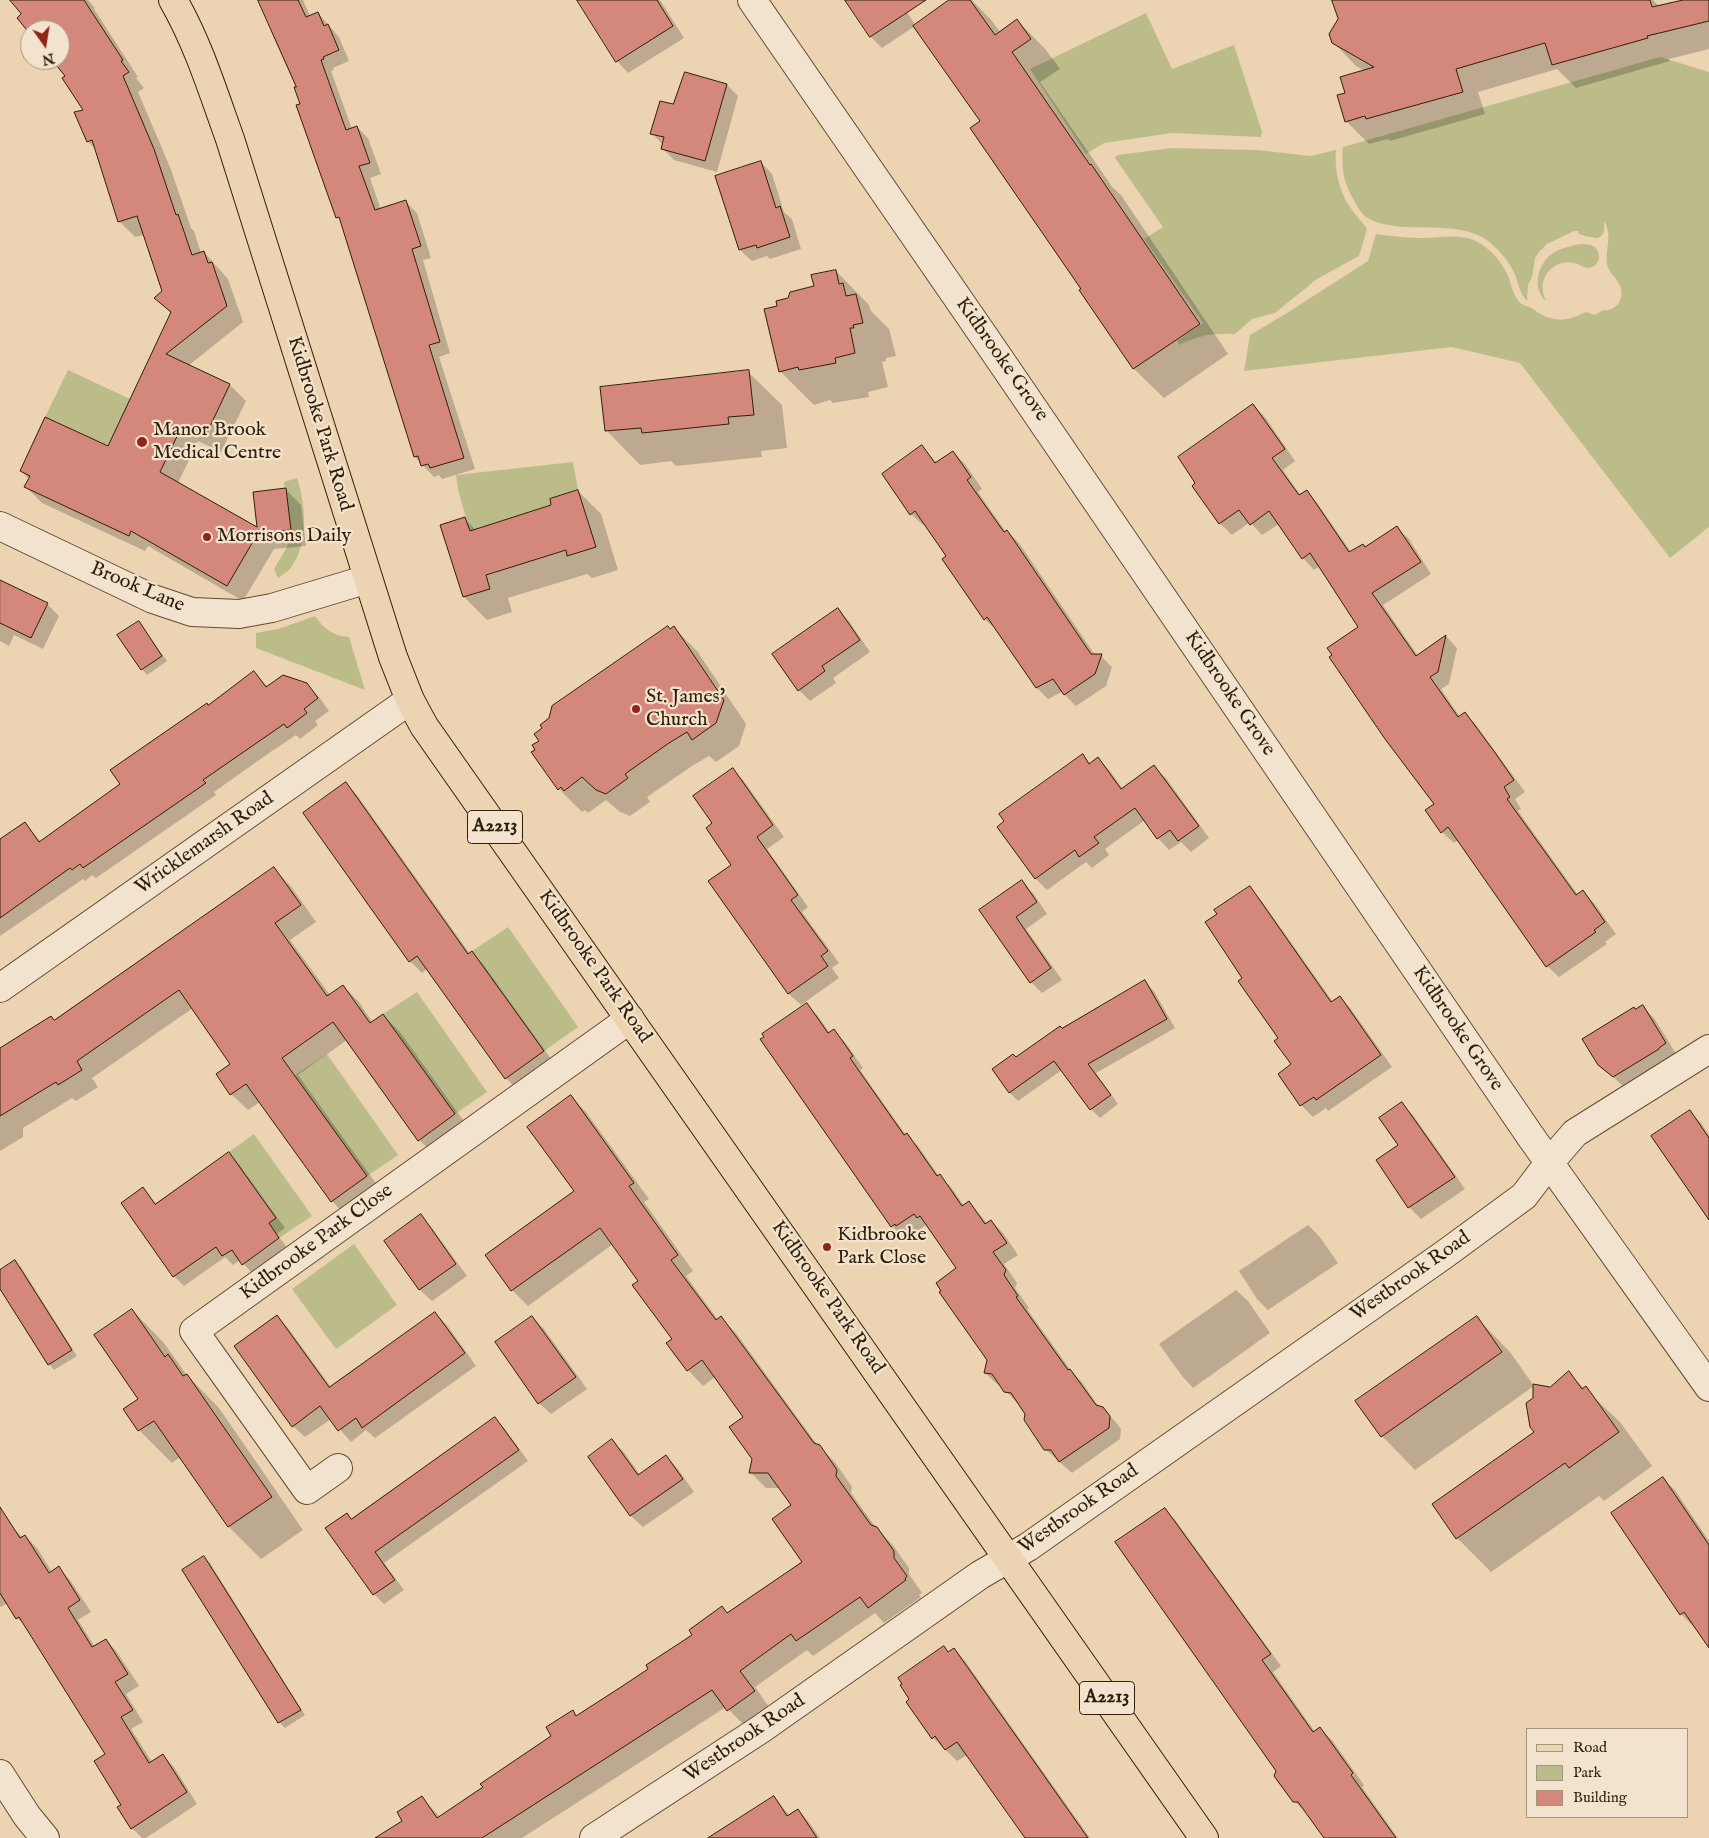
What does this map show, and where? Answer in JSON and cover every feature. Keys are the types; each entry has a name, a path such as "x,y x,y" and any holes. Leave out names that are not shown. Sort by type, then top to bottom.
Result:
{"main road":[{"name":"Kidbrooke Park Road","path":"173,0 184,19 230,139 393,657 410,700 424,726 1204,1838"}],"street":[{"name":"Kidbrooke Grove","path":"752,0 1011,374 1549,1162 1709,1387"},
{"name":"Brook Lane","path":"0,526 153,599 192,612 239,614 272,608 368,579"},
{"name":"Wricklemarsh Road","path":"0,988 410,700"},
{"name":"Kidbrooke Park Close","path":"338,1468 307,1490 194,1331 630,1019"},
{"name":"Westbrook Road","path":"594,1838 761,1729 980,1576 1056,1527 1453,1248 1524,1196 1549,1162 1575,1133 1709,1049"},
{"path":"0,1774 45,1838"}],"green space":[{"path":"1146,13 1172,69 1234,45 1262,132 1261,137 1172,133 1104,143 1086,154 1030,69"},
{"path":"1660,57 1709,72 1709,527 1670,558 1520,363 1452,347 1244,371 1250,335 1368,261 1376,234 1416,238 1463,237 1476,241 1491,252 1500,262 1519,301 1546,317 1565,319 1586,312 1595,315 1616,306 1621,298 1621,289 1607,264 1608,232 1604,221 1603,233 1598,238 1585,236 1579,234 1578,231 1574,231 1547,244 1539,252 1535,258 1532,277 1528,285 1527,301 1521,293 1516,277 1506,260 1497,249 1482,237 1453,229 1391,226 1378,223 1366,217 1348,190 1344,178 1343,147"},
{"path":"1172,148 1258,150 1310,156 1336,150 1340,187 1346,201 1367,229 1359,256 1317,279 1275,313 1252,319 1235,334 1206,335 1179,345 1177,341 1203,323 1144,239 1163,227 1115,158 1117,155"},
{"path":"1580,244 1589,245 1597,249 1599,255 1597,263 1590,268 1570,262 1554,266 1548,272 1543,282 1546,301 1541,296 1538,283 1538,276 1543,263 1556,251"},
{"path":"68,370 130,399 108,446 45,417"},
{"path":"573,462 578,490 550,499 551,505 470,531 458,490 456,475"},
{"path":"297,478 304,512 303,537 296,559 290,569 278,578 274,569 287,547 291,530 284,482"},
{"path":"315,616 329,631 349,637 365,690 256,648 256,633 278,629"},
{"path":"508,927 578,1027 544,1051 472,951"},
{"path":"417,992 487,1092 455,1114 383,1014"},
{"path":"327,1054 398,1155 367,1176 295,1075"},
{"path":"254,1134 312,1216 279,1238 269,1223 276,1218 259,1193 240,1183 248,1178 244,1172 236,1178 226,1163 233,1158 229,1152"},
{"path":"354,1244 397,1305 336,1349 292,1289"}],"building":[{"path":"10,0 84,0 129,72 123,76 154,149 176,215 178,214 192,255 204,251 208,263 212,262 227,306 166,354 230,384 205,437 182,426 160,472 257,527 253,492 286,488 291,530 258,533 227,586 131,531 129,536 24,487 30,476 20,471 45,417 108,446 171,312 154,298 162,291 137,216 118,222 92,140 87,142 74,112 83,110 62,78 65,76 60,70 70,70 70,20 20,20 20,22 17,18 21,14"},
{"path":"258,0 298,0 306,17 318,12 324,26 328,24 339,50 323,57 324,59 321,60 346,130 357,126 370,163 359,166 375,210 406,200 421,246 412,249 440,342 429,345 464,458 430,468 428,464 421,466 418,456 414,457 339,217 336,218 296,105 300,104 294,87 296,87"},
{"path":"577,0 657,0 673,26 616,62"},
{"path":"845,0 926,0 870,37"},
{"path":"949,0 970,0 995,35 1017,19 1031,39 1012,52 1200,324 1133,369 1079,290 1081,289 970,128 980,121 913,26"},
{"path":"1332,0 1650,0 1652,7 1683,0 1709,0 1709,21 1647,36 1648,38 1552,65 1545,43 1456,69 1463,92 1366,119 1365,116 1345,122 1337,95 1345,93 1340,77 1374,67 1332,43 1329,34 1338,19"},
{"path":"685,72 727,84 705,161 661,149 664,137 650,134 660,101 673,104"},
{"path":"761,161 776,208 780,206 790,237 757,248 756,245 739,250 715,176"},
{"path":"836,270 839,284 843,283 846,296 856,294 863,323 853,325 854,328 850,328 855,353 835,358 836,363 799,370 798,367 779,372 764,309 777,306 776,301 788,298 790,292 814,286 811,275"},
{"path":"749,370 754,415 728,417 729,424 642,433 641,428 605,431 600,387"},
{"path":"1253,404 1285,449 1272,458 1299,495 1307,490 1349,552 1363,544 1365,547 1397,526 1421,562 1372,593 1416,656 1446,635 1438,672 1430,677 1458,717 1465,712 1496,754 1514,780 1504,787 1510,797 1507,799 1576,895 1583,890 1605,922 1594,930 1596,932 1546,967 1448,827 1441,833 1425,810 1434,804 1385,739 1329,657 1332,655 1327,648 1358,627 1310,553 1302,559 1269,511 1250,525 1239,510 1219,524 1192,486 1195,483 1178,457"},
{"path":"922,445 935,463 953,451 971,477 967,480 1004,532 1007,530 1091,654 1102,654 1095,674 1064,695 1053,679 1036,688 987,617 984,620 942,559 946,556 915,511 910,515 882,474"},
{"path":"578,490 596,547 567,556 566,550 486,575 490,589 463,597 440,525 465,517 470,531 551,505 550,499"},
{"path":"0,580 48,603 31,638 0,623"},
{"path":"838,608 860,640 822,666 825,671 798,691 772,654"},
{"path":"139,621 162,656 141,670 117,635"},
{"name":"St. James' Church","path":"668,626 670,629 674,626 724,700 716,723 692,740 687,732 669,743 625,774 628,778 606,794 596,790 582,777 564,791 561,787 558,790 531,752 535,750 532,745 539,741 534,734 542,728 540,725 549,718 552,706"},
{"path":"254,671 266,687 283,675 307,683 318,698 304,709 307,713 287,728 284,724 203,780 206,783 83,868 80,864 72,870 70,868 0,918 0,839 25,822 39,842 120,784 110,770 207,703 208,705"},
{"path":"1083,754 1089,764 1098,757 1121,789 1154,765 1199,826 1178,841 1170,830 1157,839 1135,808 1094,837 1099,843 1079,857 1075,850 1035,879 997,827 1004,821 999,814"},
{"path":"733,768 773,825 757,837 798,895 791,900 828,951 821,956 828,966 788,994 708,881 731,865 706,828 712,823 693,796"},
{"path":"346,782 468,954 472,951 544,1051 505,1079 417,956 409,962 303,813"},
{"path":"274,867 301,905 275,923 327,996 343,985 370,1023 383,1014 455,1114 418,1141 333,1022 282,1058 367,1176 331,1202 246,1084 230,1095 216,1074 230,1064 179,990 77,1061 82,1070 58,1085 56,1082 0,1116 0,1048 51,1016 54,1020"},
{"path":"1022,880 1037,902 1016,917 1051,968 1030,983 979,910"},
{"path":"1250,886 1331,1002 1340,996 1381,1055 1316,1100 1314,1097 1300,1106 1278,1074 1291,1064 1274,1041 1278,1038 1238,981 1242,978 1205,922 1217,914 1214,910"},
{"path":"1145,980 1167,1019 1088,1064 1111,1095 1090,1110 1054,1061 1009,1093 992,1069 1013,1054 1016,1057 1060,1026 1062,1028"},
{"path":"807,1003 828,1033 834,1029 853,1056 850,1058 904,1135 907,1133 937,1176 940,1174 962,1206 969,1201 985,1224 991,1220 1007,1243 993,1252 1006,1270 1004,1275 1018,1296 1016,1297 1068,1370 1070,1369 1096,1405 1103,1407 1110,1416 1109,1428 1059,1462 1051,1450 1044,1450 1024,1420 1025,1414 1011,1393 1004,1392 992,1374 984,1373 987,1360 939,1292 941,1291 936,1283 956,1268 920,1216 917,1218 914,1214 896,1226 895,1224 891,1227 760,1039 764,1037 762,1034"},
{"path":"1643,1005 1666,1043 1613,1077 1598,1065 1582,1039 1634,1007 1635,1009"},
{"path":"571,1095 634,1183 629,1186 678,1255 671,1260 716,1320 721,1316 814,1443 820,1445 837,1470 836,1476 871,1525 877,1527 894,1551 894,1558 907,1576 906,1580 868,1608 860,1597 796,1641 791,1634 740,1671 755,1691 727,1711 712,1690 482,1838 375,1838 402,1821 397,1812 422,1796 437,1818 483,1787 480,1784 551,1736 546,1727 573,1710 576,1716 621,1687 648,1669 646,1665 692,1635 689,1630 722,1606 727,1613 802,1562 772,1519 791,1505 768,1473 749,1473 752,1459 729,1427 743,1417 702,1360 687,1371 666,1343 672,1339 632,1285 638,1281 600,1228 511,1291 485,1255 574,1191 527,1127"},
{"path":"1402,1102 1455,1177 1408,1208 1376,1160 1398,1145 1379,1118"},
{"path":"1690,1110 1709,1138 1709,1220 1651,1136"},
{"path":"229,1152 276,1218 269,1223 279,1238 242,1265 232,1250 222,1256 216,1247 173,1277 121,1203 143,1187 155,1204"},
{"path":"421,1214 456,1264 419,1290 384,1241"},
{"path":"15,1260 72,1350 48,1365 0,1289 0,1270"},
{"path":"132,1309 165,1357 168,1354 183,1376 187,1374 272,1497 228,1527 154,1421 138,1431 123,1409 138,1399 94,1335"},
{"path":"435,1312 465,1353 362,1428 356,1418 338,1431 320,1406 292,1427 234,1346 277,1315 329,1387"},
{"path":"532,1316 576,1377 538,1404 495,1342"},
{"path":"1477,1316 1502,1352 1381,1437 1355,1401"},
{"path":"1569,1371 1582,1389 1586,1386 1619,1432 1569,1468 1565,1463 1456,1539 1432,1504 1534,1432 1530,1427 1526,1403 1533,1398 1533,1384 1550,1387"},
{"path":"495,1417 519,1450 375,1552 395,1580 373,1595 325,1528 347,1513 351,1519"},
{"path":"612,1439 638,1475 666,1455 683,1479 630,1516 588,1457"},
{"path":"1663,1477 1709,1545 1709,1648 1684,1612 1680,1615 1611,1513"},
{"path":"0,1507 20,1538 25,1535 49,1573 59,1566 80,1600 68,1608 92,1647 106,1639 128,1674 115,1682 133,1710 121,1717 149,1763 163,1754 187,1792 131,1829 117,1807 121,1805 94,1761 105,1754 19,1617 16,1619 0,1593"},
{"path":"1165,1508 1271,1654 1262,1660 1313,1732 1320,1727 1353,1773 1351,1775 1396,1838 1324,1838 1298,1802 1293,1802 1274,1776 1276,1771 1115,1542"},
{"path":"204,1556 301,1710 278,1723 182,1570"},
{"path":"944,1646 948,1652 954,1648 1088,1838 1025,1838 957,1742 945,1750 935,1736 932,1739 906,1702 909,1699 898,1678"},
{"path":"774,1796 787,1816 798,1809 817,1838 708,1838"}],"place":[{"name":"Manor Brook Medical Centre","path":"142,442"},
{"name":"Morrisons Daily","path":"207,537"},
{"name":"St. James' Church","path":"636,709"},
{"name":"Kidbrooke Park Close","path":"827,1247"}]}
